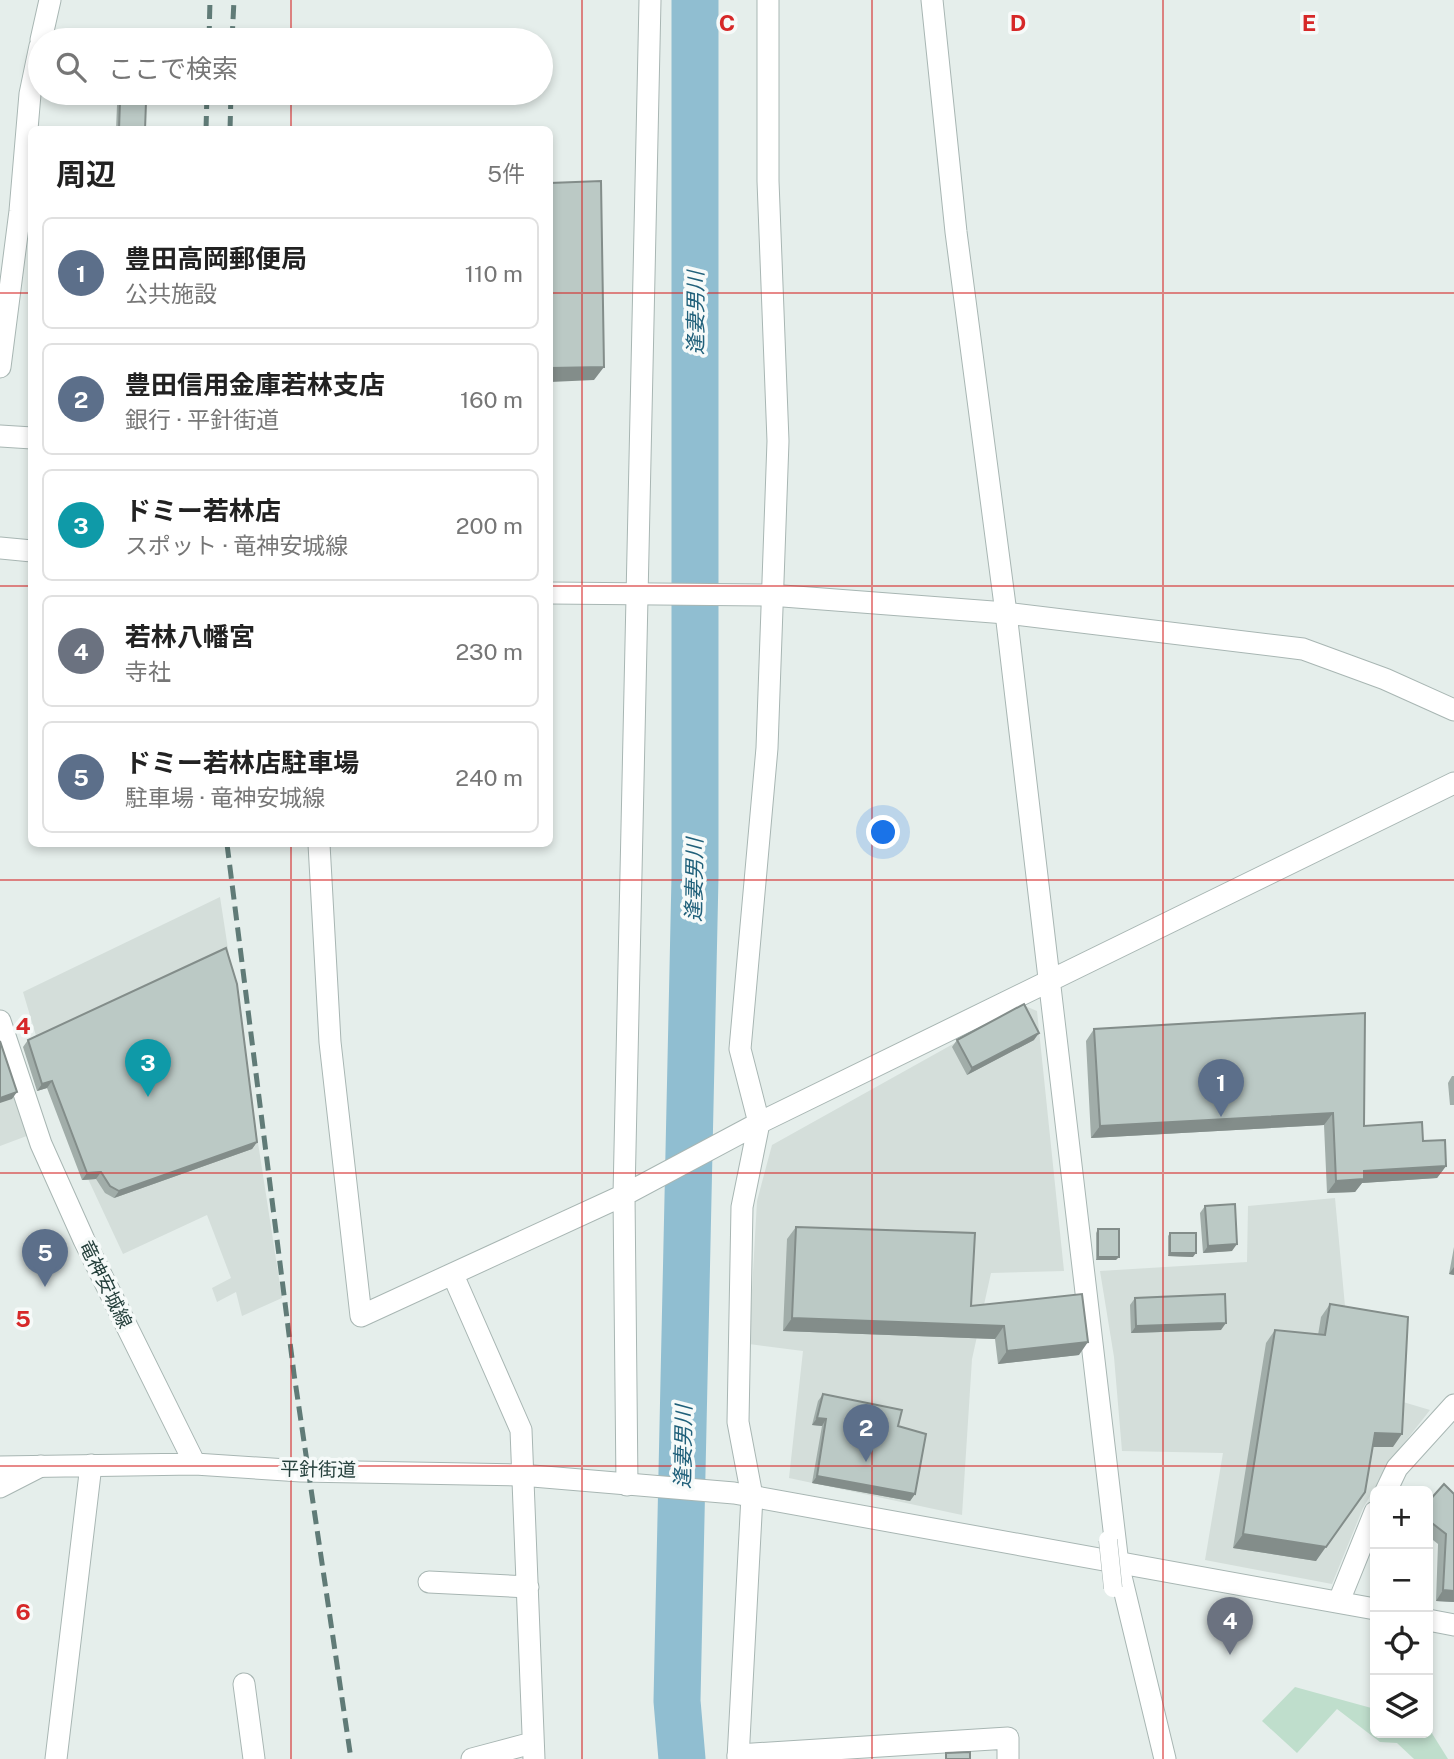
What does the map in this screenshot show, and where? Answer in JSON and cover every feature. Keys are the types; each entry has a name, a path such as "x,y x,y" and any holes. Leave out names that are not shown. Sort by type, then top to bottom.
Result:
{"street":[{"path":"44,28 50,0"},
{"path":"631,1484 630,1192 650,0"},
{"path":"768,0 768,181 778,442 765,596 767,748 740,1049 755,1127 742,1221 738,1422 743,1494 738,1757 1008,1738 1008,1759"},
{"path":"932,0 956,232 1006,613 1118,1564 1165,1759"},
{"path":"0,367 20,211 29,105"},
{"path":"0,436 28,438"},
{"path":"0,548 28,551"},
{"path":"553,593 765,596 1006,613 1303,649 1385,679 1454,709"},
{"path":"319,847 330,1042 361,1317 630,1192 755,1127 1454,783"},
{"name":"竜神安城線","path":"0,1021 41,1144 84,1240 195,1464"},
{"path":"453,1275 521,1430 533,1751 472,1759"},
{"path":"1388,1486 1397,1468 1454,1405"},
{"name":"平針街道","path":"0,1467 195,1464 301,1471 521,1475 743,1494 1370,1608"},
{"path":"56,1759 91,1465"},
{"path":"0,1487 41,1466"},
{"path":"1339,1601 1370,1524"},
{"path":"1108,1540 1113,1588"},
{"path":"429,1582 527,1587"},
{"path":"1433,1621 1454,1625"},
{"path":"244,1684 254,1759"}],"shaded area":[{"path":"220,897 282,1298 242,1316 236,1292 217,1302 212,1288 231,1278 207,1215 123,1254 62,1123 23,992"},
{"path":"1023,1005 1037,1011 1064,1271 991,1273 972,1359 962,1515 789,1478 803,1351 749,1344 757,1201 772,1145"},
{"path":"0,1042 32,1134 0,1146"},
{"path":"1335,1198 1346,1317 1403,1402 1430,1410 1394,1456 1376,1486 1370,1486 1370,1496 1332,1584 1205,1560 1223,1453 1122,1451 1114,1357 1100,1271 1247,1262 1248,1206"}],"green space":[{"path":"1295,1687 1370,1708 1370,1734 1337,1709 1297,1753 1262,1721"},
{"path":"1433,1735 1448,1759 1414,1759 1397,1743 1380,1742 1375,1738 1433,1738"}],"building":[{"path":"120,105 146,105 145,126 119,126"},
{"path":"601,181 604,367 553,368 553,183"},
{"path":"226,948 237,984 257,1142 119,1191 110,1186 101,1172 87,1173 52,1081 42,1084 28,1040"},
{"path":"1024,1004 1039,1033 972,1068 957,1040"},
{"path":"1365,1013 1364,1126 1422,1122 1423,1141 1445,1140 1446,1166 1364,1171 1364,1179 1336,1181 1333,1113 1100,1126 1094,1029"},
{"path":"0,1041 17,1092 0,1098"},
{"path":"1235,1204 1237,1244 1208,1246 1205,1206"},
{"path":"796,1227 975,1233 971,1306 1082,1294 1088,1342 1007,1351 1004,1326 792,1318"},
{"path":"1098,1229 1119,1229 1119,1257 1098,1257"},
{"path":"1170,1233 1196,1233 1196,1253 1170,1253"},
{"path":"1225,1294 1226,1323 1136,1326 1135,1298"},
{"path":"1330,1304 1408,1317 1402,1434 1375,1433 1365,1492 1326,1547 1243,1534 1275,1330 1325,1335"},
{"path":"823,1394 902,1410 898,1426 926,1434 915,1494 817,1476 826,1419 817,1418"},
{"path":"1444,1484 1454,1494 1454,1591 1443,1590 1446,1534 1433,1524 1433,1496"},
{"path":"970,1752 970,1759 946,1759 946,1753"}],"waterway":[{"name":"逢妻男川","path":"682,1759 677,1701 695,877 695,0"}],"railway":[{"path":"209,28 210,0"},
{"path":"233,28 234,0"},
{"path":"206,126 207,105"},
{"path":"230,126 231,105"},
{"path":"227,847 294,1374 351,1759"}],"place":[{"name":"ドミー若林店","path":"148,1097"},
{"name":"豊田高岡郵便局","path":"1221,1117"},
{"name":"ドミー若林店駐車場","path":"45,1287"},
{"name":"豊田信用金庫若林支店","path":"866,1462"},
{"name":"若林八幡宮","path":"1230,1655"}]}
